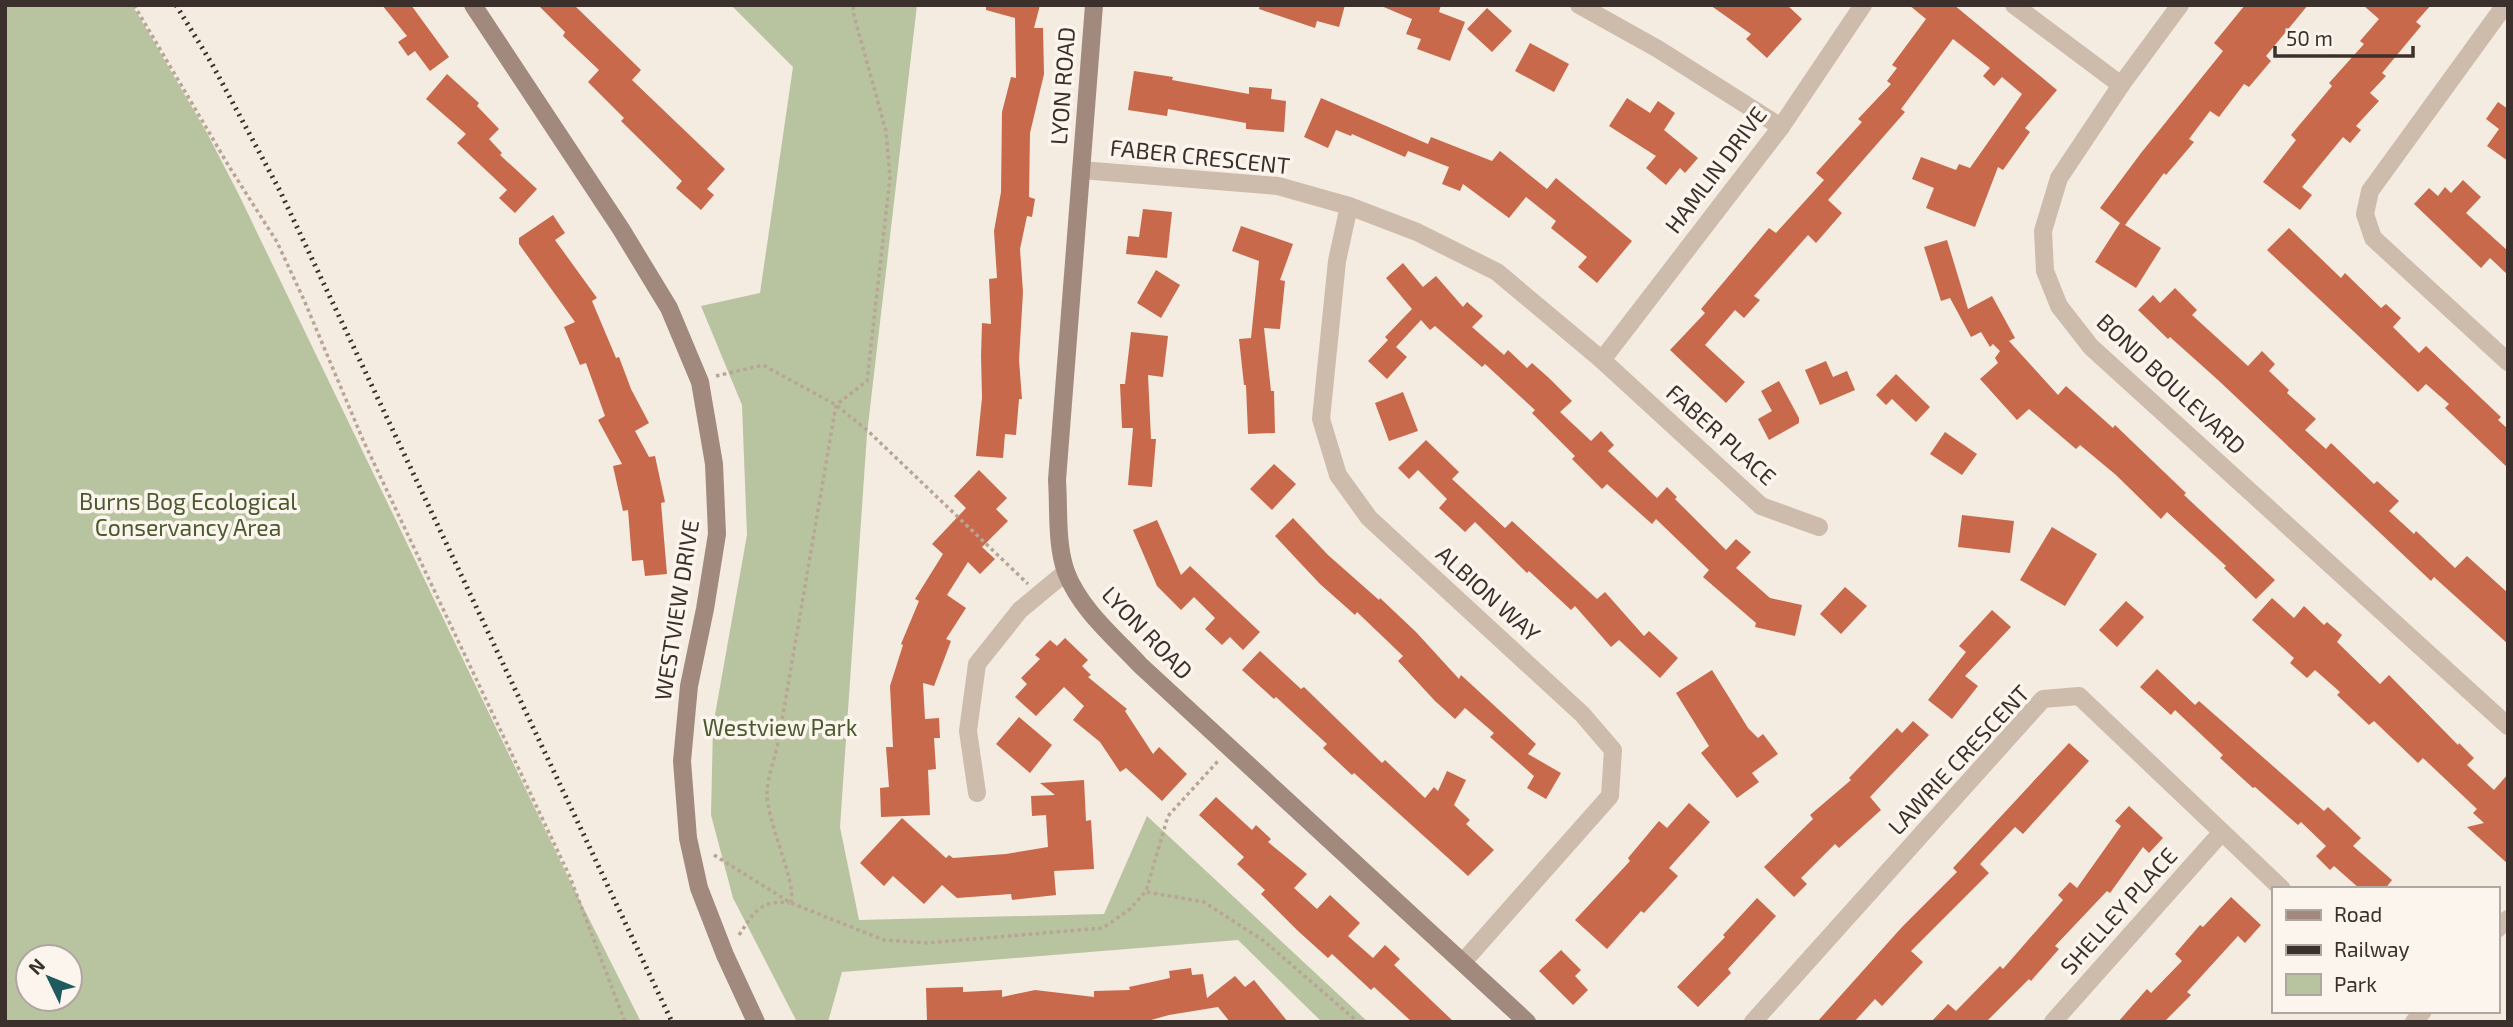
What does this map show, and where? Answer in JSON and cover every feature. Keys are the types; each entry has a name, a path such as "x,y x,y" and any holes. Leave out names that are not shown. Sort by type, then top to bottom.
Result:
{"street":[{"name":"WESTVIEW DRIVE","path":"473,5 621,229 662,296 700,382 714,464 718,534 688,686 682,761 688,838 699,888 725,955 756,1022"},
{"name":"LYON ROAD","path":"1094,5 1057,480 1061,545 1066,572 1085,606 1140,666 1527,1022"},
{"path":"1579,5 1658,49 1781,127"},
{"name":"HAMLIN DRIVE","path":"1602,360 1781,127 1863,5"},
{"path":"2014,5 2121,85"},
{"name":"BOND BOULEVARD","path":"2180,5 2121,85 2059,178 2043,231 2045,271 2059,306 2091,347 2508,726"},
{"path":"2505,5 2370,191 2365,214 2373,238 2508,362"},
{"name":"FABER CRESCENT","path":"1081,170 1278,186 1349,206 1417,232 1497,272 1602,360"},
{"name":"ALBION WAY","path":"1349,206 1337,261 1321,419 1338,475 1369,518 1582,714 1613,750 1610,796 1464,962"},
{"name":"FABER PLACE","path":"1602,360 1761,506 1819,527"},
{"path":"977,793 968,731 977,664 1020,610 1066,572"},
{"name":"LAWRIE CRESCENT","path":"1753,1022 2043,699 2079,696 2280,887"},
{"name":"SHELLEY PLACE","path":"2053,1022 2222,832"}],"path":[{"path":"134,5 276,242 304,300 363,440 570,877 625,1022"},
{"path":"791,903 793,895 778,848 767,793 779,738 836,405 867,381 890,178 886,131 853,5"},
{"path":"718,375 763,365 836,405 868,431 1028,584"},
{"path":"714,855 791,903 884,940 926,943 1103,928 1130,909 1146,891 1168,816 1219,761"},
{"path":"1146,891 1204,902 1264,941 1358,1022"},
{"path":"739,935 755,911 776,901 791,903"}],"green space":[{"name":"Burns Bog Ecological Conservancy Area","path":"5,5 132,5 207,133 238,193 570,881 641,1022 5,1022"},
{"name":"Westview Park","path":"731,5 917,5 867,434 840,827 859,920 1104,914 1147,816 1368,1022 1322,1022 1238,940 842,972 828,1022 797,1022 733,898 711,815 713,726 747,535 742,405 701,306 760,293 793,67"}],"building":[{"path":"382,5 411,5 449,57 430,71 415,51 408,56 398,42 407,36"},
{"path":"538,5 574,5 641,70 632,80 725,169 707,189 714,195 701,210 676,188 682,181 621,121 624,118 588,82 599,70 563,36 565,32"},
{"path":"986,5 1040,5 1034,28 1043,28 1044,74 1030,133 1029,197 1035,199 1032,217 1027,216 1020,249 1023,292 1019,360 1022,399 1019,399 1016,435 1005,434 1003,458 976,456 982,398 982,323 991,324 989,279 997,278 994,231 1001,192 1002,112 1011,77 1016,78 1015,18 986,10"},
{"path":"1260,5 1345,5 1339,27 1317,21 1315,28 1259,9"},
{"path":"1379,5 1441,5 1439,12 1465,22 1450,61 1417,49 1421,39 1406,34 1412,19"},
{"path":"1710,5 1787,5 1802,19 1767,58 1746,39 1751,34"},
{"path":"1909,5 1954,5 2057,90 2025,128 2030,132 2003,170 1998,167 1975,227 1926,208 1934,188 1912,179 1921,157 1956,170 1959,164 1970,168 2022,94 2002,77 1994,86 1983,76 1990,68 1953,39 1901,109 1905,112 1828,200 1842,213 1816,243 1808,235 1754,296 1760,300 1744,318 1735,310 1705,345 1745,382 1726,403 1670,350 1705,313 1701,309 1769,228 1776,233 1824,180 1816,173 1862,122 1858,119 1891,84 1887,81 1897,68 1892,65 1926,19"},
{"path":"2245,5 2308,5 2266,56 2271,61 2249,87 2244,84 2219,117 2210,111 2189,139 2194,142 2166,175 2164,173 2125,225 2161,248 2136,288 2095,262 2120,223 2100,208 2223,51 2214,43"},
{"path":"2363,5 2431,5 2416,22 2421,26 2382,73 2386,76 2370,93 2379,101 2356,126 2361,130 2350,143 2343,137 2302,187 2312,195 2300,210 2263,182 2296,140 2291,135 2332,86 2329,83 2364,44 2360,41 2379,19"},
{"path":"1487,8 1512,31 1492,52 1467,29"},
{"path":"1530,43 1569,64 1554,92 1515,71"},
{"path":"1134,71 1249,94 1249,87 1272,89 1271,99 1286,101 1284,132 1246,129 1246,123 1168,109 1167,116 1128,110"},
{"path":"447,74 479,103 477,106 499,129 489,139 502,153 500,155 537,189 515,213 499,198 507,190 457,143 466,134 426,99"},
{"path":"1321,98 1428,144 1431,137 1492,161 1500,151 1547,189 1556,178 1632,241 1597,283 1578,267 1587,257 1551,228 1556,221 1526,197 1509,218 1463,184 1460,191 1442,184 1449,167 1408,151 1405,157 1352,134 1351,136 1336,130 1328,148 1304,137"},
{"path":"1627,98 1650,113 1658,101 1675,113 1664,130 1698,158 1685,173 1680,168 1666,185 1646,168 1656,156 1609,126"},
{"path":"2498,102 2508,109 2508,161 2487,146 2499,129 2486,119"},
{"path":"2463,180 2481,197 2466,213 2508,251 2508,275 2490,258 2481,268 2414,204 2429,188 2438,196 2445,187 2451,193"},
{"path":"1143,209 1172,212 1167,258 1126,254 1128,236 1139,237"},
{"path":"553,215 565,233 555,240 597,298 592,301 616,358 619,357 631,389 649,423 635,431 649,457 655,456 665,502 661,503 667,574 645,576 643,560 632,561 628,510 623,511 613,466 622,464 598,420 605,416 586,363 580,365 564,327 575,322 519,244 519,238"},
{"path":"1241,226 1293,244 1280,280 1285,281 1280,329 1264,328 1271,391 1274,391 1275,433 1248,434 1246,385 1239,339 1251,338 1259,261 1232,251"},
{"path":"2289,228 2341,278 2345,273 2381,308 2386,304 2401,318 2393,327 2419,353 2426,346 2501,417 2498,420 2508,429 2508,468 2445,408 2449,404 2426,384 2418,392 2267,250"},
{"path":"1947,240 1968,309 1992,296 2015,338 2009,341 2058,395 2066,386 2113,428 2115,425 2186,493 2184,495 2275,580 2256,599 2224,568 2226,566 2167,512 2161,519 2116,475 2080,445 2076,449 2029,409 2017,420 1980,379 1998,363 1995,358 2000,351 1993,344 1990,347 1981,332 1971,337 1950,298 1941,301 1924,247"},
{"path":"1403,263 1423,287 1436,276 1463,307 1467,302 1483,316 1472,327 1504,355 1508,350 1527,368 1532,363 1549,378 1572,401 1560,412 1591,441 1601,431 1614,445 1608,451 1657,498 1667,487 1677,497 1675,499 1726,550 1736,539 1751,552 1736,568 1770,598 1802,605 1795,636 1755,627 1756,623 1703,577 1709,570 1656,519 1652,524 1607,484 1602,489 1572,459 1575,456 1532,413 1535,410 1485,364 1482,367 1435,326 1430,330 1421,320 1396,347 1407,357 1387,379 1368,361 1388,340 1385,337 1412,309 1386,278"},
{"path":"1156,270 1180,285 1161,318 1137,303"},
{"path":"2175,288 2197,310 2192,315 2248,366 2262,351 2275,364 2269,371 2289,390 2287,393 2316,419 2305,430 2326,449 2331,443 2374,484 2377,481 2399,501 2389,511 2414,534 2416,531 2455,568 2467,556 2508,593 2508,644 2434,577 2431,581 2218,380 2138,310 2153,295 2160,303"},
{"path":"1131,332 1168,336 1163,377 1148,375 1151,439 1156,439 1152,487 1128,485 1133,428 1122,428 1120,384 1125,384"},
{"path":"1826,361 1833,377 1847,371 1855,390 1820,405 1805,370"},
{"path":"1896,374 1930,407 1916,422 1892,399 1886,405 1876,395"},
{"path":"1779,381 1799,418 1799,423 1769,440 1758,419 1772,411 1761,391"},
{"path":"1403,392 1418,431 1389,441 1375,403"},
{"path":"1945,432 1977,454 1962,475 1930,454"},
{"path":"1426,440 1459,472 1452,479 1505,528 1512,521 1597,599 1605,592 1644,636 1649,631 1678,658 1660,678 1619,640 1611,647 1575,606 1571,610 1529,571 1527,573 1475,522 1465,532 1439,508 1447,499 1418,470 1409,479 1398,468"},
{"path":"1274,464 1296,484 1272,510 1250,489"},
{"path":"979,470 1007,498 996,509 1008,521 982,547 995,559 980,574 968,562 947,595 966,608 946,639 951,641 934,686 923,683 925,719 939,718 940,738 934,738 936,769 928,770 930,815 881,817 880,788 889,787 886,747 893,747 890,686 903,645 901,644 919,601 915,599 943,554 932,544 966,508 954,496"},
{"path":"1962,515 2014,521 2010,553 1958,547"},
{"path":"1293,518 1328,555 1416,632 1459,679 1461,675 1536,744 1528,754 1561,773 1546,799 1527,788 1534,776 1490,737 1494,733 1465,708 1455,719 1398,661 1403,656 1357,612 1355,615 1320,584 1275,536"},
{"path":"1157,520 1181,575 1190,566 1260,632 1243,650 1230,637 1222,645 1205,629 1215,618 1194,597 1181,610 1157,586 1133,530"},
{"path":"2052,527 2097,554 2065,606 2020,580"},
{"path":"1845,587 1867,606 1841,634 1820,614"},
{"path":"2272,598 2294,618 2304,606 2324,625 2327,622 2342,635 2337,642 2380,684 2389,675 2474,758 2467,765 2494,790 2508,774 2508,864 2467,827 2484,823 2473,813 2477,809 2423,758 2418,763 2374,721 2369,725 2337,695 2340,692 2315,670 2307,678 2290,663 2294,658 2252,620"},
{"path":"2126,601 2144,617 2117,647 2099,630"},
{"path":"1992,610 2011,627 1965,676 1978,686 1952,719 1928,700 1966,652 1959,646"},
{"path":"1065,638 1088,660 1082,666 1091,675 1088,677 1127,709 1125,711 1153,754 1159,747 1187,774 1162,801 1126,768 1120,772 1100,742 1073,720 1084,706 1064,687 1036,716 1015,697 1027,684 1021,678 1040,659 1035,655 1050,640 1057,646"},
{"path":"1260,651 1301,689 1304,687 1382,763 1385,760 1425,798 1434,787 1438,791 1447,771 1466,780 1454,805 1470,820 1466,824 1494,850 1468,876 1354,773 1352,775 1323,748 1327,744 1242,670"},
{"path":"2157,669 2195,705 2199,701 2324,811 2328,807 2361,838 2353,846 2392,880 2387,887 2358,887 2334,866 2330,870 2316,856 2326,846 2301,822 2298,825 2253,788 2220,758 2223,755 2175,710 2171,715 2140,687"},
{"path":"1712,670 1748,728 1758,738 1763,734 1778,754 1752,773 1759,782 1737,798 1701,753 1709,746 1676,693"},
{"path":"1019,717 1052,745 1030,773 996,744"},
{"path":"1913,721 1929,735 1870,797 1881,810 1839,848 1835,844 1801,878 1807,884 1794,897 1764,867 1813,819 1810,815 1851,780 1849,778 1897,728 1902,733"},
{"path":"2069,743 2089,761 2023,834 2015,827 1980,864 1989,873 1911,951 1923,962 1882,1006 1875,999 1854,1022 1817,1022 1902,927 1957,872 1953,868"},
{"path":"1084,780 1086,821 1091,820 1094,869 1054,871 1056,895 1012,900 1011,894 957,898 942,885 924,904 893,876 884,886 860,863 902,818 946,858 949,855 953,858 1006,854 1048,847 1046,815 1032,816 1031,796 1055,795 1040,783"},
{"path":"1216,797 1252,830 1256,825 1271,839 1268,842 1307,874 1294,888 1317,909 1330,895 1360,923 1348,936 1373,958 1385,945 1400,959 1394,965 1454,1022 1412,1022 1374,987 1371,990 1332,954 1328,958 1298,931 1261,894 1265,890 1237,864 1244,857 1199,815"},
{"path":"1689,803 1710,822 1669,868 1678,876 1644,913 1641,911 1607,949 1575,920 1630,861 1628,858 1659,821 1667,828"},
{"path":"2129,806 2163,838 2149,853 2143,847 2110,893 2107,891 2055,946 2059,949 2031,981 2029,979 1986,1022 1931,1022 1948,1004 1956,1011 2000,966 2003,969 2063,900 2058,895 2070,882 2077,888 2121,826 2115,821"},
{"path":"2231,897 2261,925 2245,943 2238,936 2187,992 2191,995 2164,1022 2118,1022 2147,989 2151,993 2182,961 2175,954 2200,925 2203,927"},
{"path":"1757,898 1776,916 1728,969 1731,973 1698,1007 1677,987 1725,937 1723,935"},
{"path":"1561,950 1581,970 1575,976 1588,990 1573,1005 1539,971"},
{"path":"1191,968 1192,975 1203,974 1207,998 1235,976 1245,987 1254,980 1288,1022 1230,1022 1218,1007 1144,1022 927,1021 926,988 963,987 963,992 1002,990 1002,997 1035,990 1094,997 1094,991 1130,990 1129,987 1170,978 1169,971"}],"railway":[{"path":"176,5 212,64 280,191 672,1022"}]}
